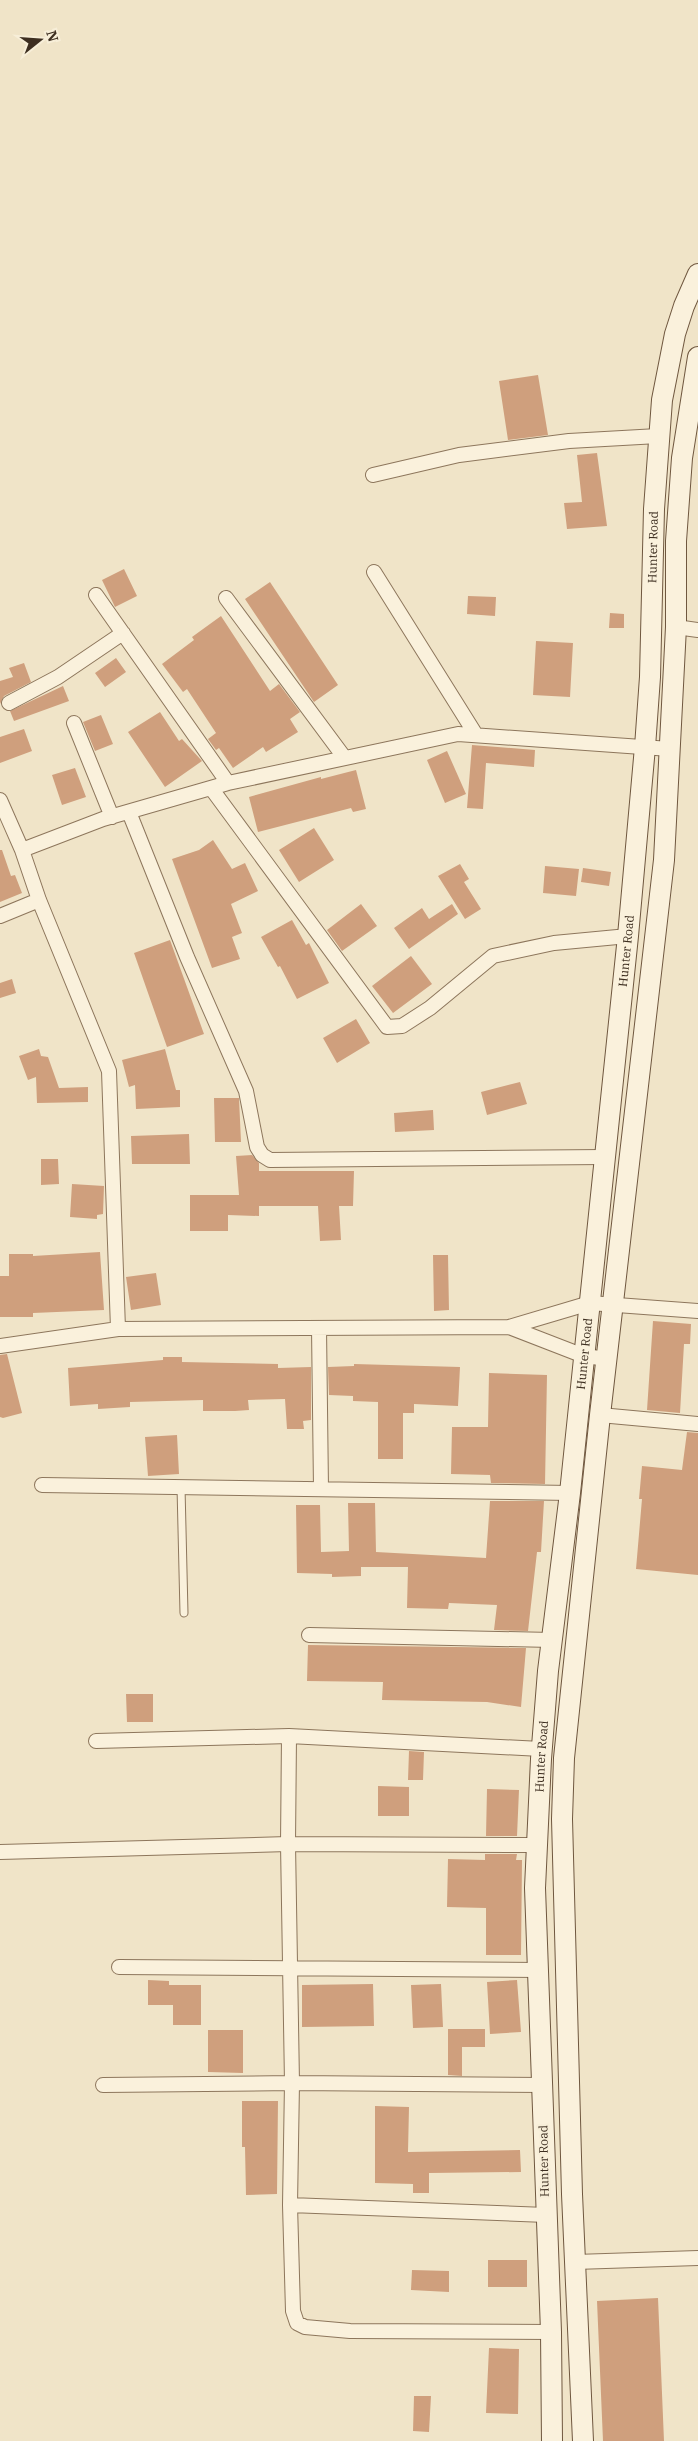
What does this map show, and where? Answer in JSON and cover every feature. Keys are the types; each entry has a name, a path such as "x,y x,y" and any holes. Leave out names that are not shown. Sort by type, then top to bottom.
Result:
{"main road":[{"name":"Hunter Road","path":"552,2441 551,2332 535,1888 541,1749 590,1303 628,936 645,747 650,677 654,509 658,436 662,400 675,334 684,306 698,274"},
{"name":"Hunter Road","path":"583,2441 575,2262 562,1819 564,1758 600,1415 664,860 676,627 676,541 682,458 693,417 698,356"},
{"path":"553,1636 578,1634"}],"street":[{"path":"373,475 459,455 569,441 658,436"},
{"path":"374,572 476,735"},
{"path":"96,596 228,783"},
{"path":"226,598 344,757"},
{"path":"676,627 698,630"},
{"path":"9,704 58,677 123,633"},
{"path":"74,723 112,817"},
{"path":"22,850 112,817 228,783 458,734 670,749"},
{"path":"211,788 387,1027 402,1026 423,1012 493,956 554,943 628,936"},
{"path":"0,800 22,850 39,900 109,1071 118,1329"},
{"path":"129,812 187,957 246,1091 257,1147 262,1155 270,1160 605,1157"},
{"path":"0,916 39,900"},
{"path":"0,1346 118,1329 509,1327 590,1303 698,1311"},
{"path":"509,1327 584,1356 608,1358"},
{"path":"319,1328 322,1489"},
{"path":"600,1415 698,1424"},
{"path":"42,1485 570,1493"},
{"path":"310,1635 553,1636"},
{"path":"289,1736 288,1844 292,2083 290,2206 293,2311 297,2323 305,2327 350,2331 551,2332"},
{"path":"96,1741 289,1736 541,1749"},
{"path":"0,1852 288,1844 536,1845"},
{"path":"119,1968 539,1970"},
{"path":"103,2085 292,2083 543,2085"},
{"path":"290,2206 546,2215"},
{"path":"575,2262 698,2258"}],"lane":[{"path":"182,1487 184,1613"}],"building":[{"path":"538,375 548,435 508,440 499,381"},
{"path":"597,453 607,526 567,529 564,503 582,502 577,455"},
{"path":"124,569 137,596 115,607 102,580"},
{"path":"270,582 338,685 314,702 245,599"},
{"path":"468,596 496,597 495,616 467,614"},
{"path":"610,613 624,614 624,628 609,628"},
{"path":"221,616 270,691 279,684 300,712 290,719 298,732 266,752 263,747 233,768 219,748 216,750 208,739 216,733 187,689 183,692 162,664 194,640 192,637"},
{"path":"536,641 573,643 570,697 533,695"},
{"path":"116,658 126,672 105,687 95,673"},
{"path":"24,663 31,682 4,696 0,704 0,681 13,677 9,668"},
{"path":"63,686 69,701 14,721 10,711"},
{"path":"160,712 179,741 182,739 202,761 165,787 128,732"},
{"path":"101,715 113,744 95,751 83,722"},
{"path":"24,729 32,751 0,763 0,737"},
{"path":"472,745 535,750 534,767 486,763 483,809 467,808"},
{"path":"447,751 466,794 445,803 427,760"},
{"path":"75,768 86,797 62,805 52,775"},
{"path":"356,770 366,809 353,812 351,808 258,832 249,797 321,777 321,779"},
{"path":"314,828 334,860 299,882 279,850"},
{"path":"213,840 232,869 245,863 258,891 231,904 242,933 232,937 240,959 212,968 172,859 199,850"},
{"path":"0,850 2,850 11,876 15,875 22,893 0,902"},
{"path":"460,864 469,879 464,882 481,909 465,919 438,876"},
{"path":"545,866 579,869 576,896 543,893"},
{"path":"583,868 611,872 609,886 581,882"},
{"path":"361,904 377,926 342,951 327,930"},
{"path":"452,904 458,914 409,949 394,928 422,908 429,919"},
{"path":"292,920 306,945 309,943 329,983 297,999 280,966 278,967 261,937"},
{"path":"170,940 204,1034 167,1047 134,953"},
{"path":"411,956 432,984 393,1013 372,986"},
{"path":"12,979 16,993 0,998 0,983"},
{"path":"356,1019 370,1043 337,1063 323,1038"},
{"path":"39,1049 41,1056 48,1057 59,1088 88,1087 88,1102 37,1103 36,1077 28,1080 19,1056"},
{"path":"165,1049 176,1090 180,1090 180,1107 136,1109 135,1085 129,1087 122,1060"},
{"path":"520,1082 527,1104 487,1115 481,1092"},
{"path":"214,1098 239,1098 241,1142 215,1142"},
{"path":"433,1110 434,1130 395,1132 394,1113"},
{"path":"189,1134 190,1164 132,1164 131,1136"},
{"path":"252,1155 259,1163 259,1171 354,1171 353,1206 339,1206 341,1240 320,1241 318,1206 259,1206 259,1216 228,1215 228,1231 190,1231 190,1195 239,1195 236,1156"},
{"path":"41,1159 58,1159 59,1184 41,1185"},
{"path":"72,1184 104,1186 103,1214 97,1215 97,1219 70,1217"},
{"path":"100,1252 104,1310 33,1313 33,1317 0,1317 0,1276 9,1276 9,1254 33,1254 33,1256"},
{"path":"433,1255 448,1255 449,1310 434,1311"},
{"path":"156,1273 161,1305 131,1310 126,1277"},
{"path":"653,1321 691,1324 690,1344 684,1344 680,1413 647,1410"},
{"path":"7,1354 22,1413 3,1418 0,1417 0,1355"},
{"path":"163,1357 182,1357 182,1362 278,1364 278,1368 311,1367 311,1420 303,1421 304,1429 287,1429 285,1399 248,1400 249,1410 235,1411 203,1411 203,1400 130,1402 130,1407 98,1409 98,1404 70,1406 68,1368 163,1360"},
{"path":"354,1364 460,1367 458,1406 414,1404 414,1413 403,1413 403,1459 378,1459 378,1402 353,1401 353,1396 329,1395 328,1367 354,1366"},
{"path":"489,1373 547,1375 545,1484 491,1483 490,1475 451,1474 452,1427 488,1427"},
{"path":"687,1432 698,1433 698,1575 636,1569 642,1499 639,1499 642,1466 682,1470"},
{"path":"177,1435 179,1474 148,1476 145,1437"},
{"path":"490,1501 544,1501 541,1552 537,1552 528,1631 494,1630 497,1605 449,1603 448,1609 407,1608 408,1567 361,1567 361,1576 332,1577 332,1574 297,1573 296,1505 320,1505 321,1552 349,1551 348,1503 375,1503 376,1552 486,1558"},
{"path":"308,1645 526,1648 521,1707 487,1702 382,1700 383,1682 307,1681"},
{"path":"126,1694 153,1694 153,1722 127,1722"},
{"path":"409,1751 424,1752 423,1780 408,1780"},
{"path":"378,1786 409,1787 409,1816 378,1816"},
{"path":"487,1789 519,1790 517,1836 486,1836"},
{"path":"485,1854 517,1854 516,1860 522,1860 521,1955 486,1955 486,1908 447,1907 448,1859 485,1860"},
{"path":"148,1980 169,1981 169,1985 201,1985 201,2025 173,2025 173,2005 148,2005"},
{"path":"517,1980 521,2032 490,2034 487,1982"},
{"path":"373,1984 374,2026 302,2027 302,1985"},
{"path":"441,1984 443,2027 413,2028 411,1985"},
{"path":"448,2029 485,2029 485,2047 462,2047 462,2076 448,2075"},
{"path":"208,2030 243,2030 243,2073 208,2072"},
{"path":"242,2101 278,2101 277,2194 246,2195 245,2147 242,2147"},
{"path":"375,2106 409,2107 408,2152 520,2150 521,2172 429,2173 429,2193 413,2193 413,2184 375,2183"},
{"path":"488,2260 527,2260 527,2287 488,2287"},
{"path":"412,2270 449,2271 449,2292 411,2290"},
{"path":"658,2298 664,2441 603,2441 597,2301"},
{"path":"489,2348 519,2349 518,2414 486,2413"},
{"path":"414,2396 431,2396 429,2432 413,2431"}]}
